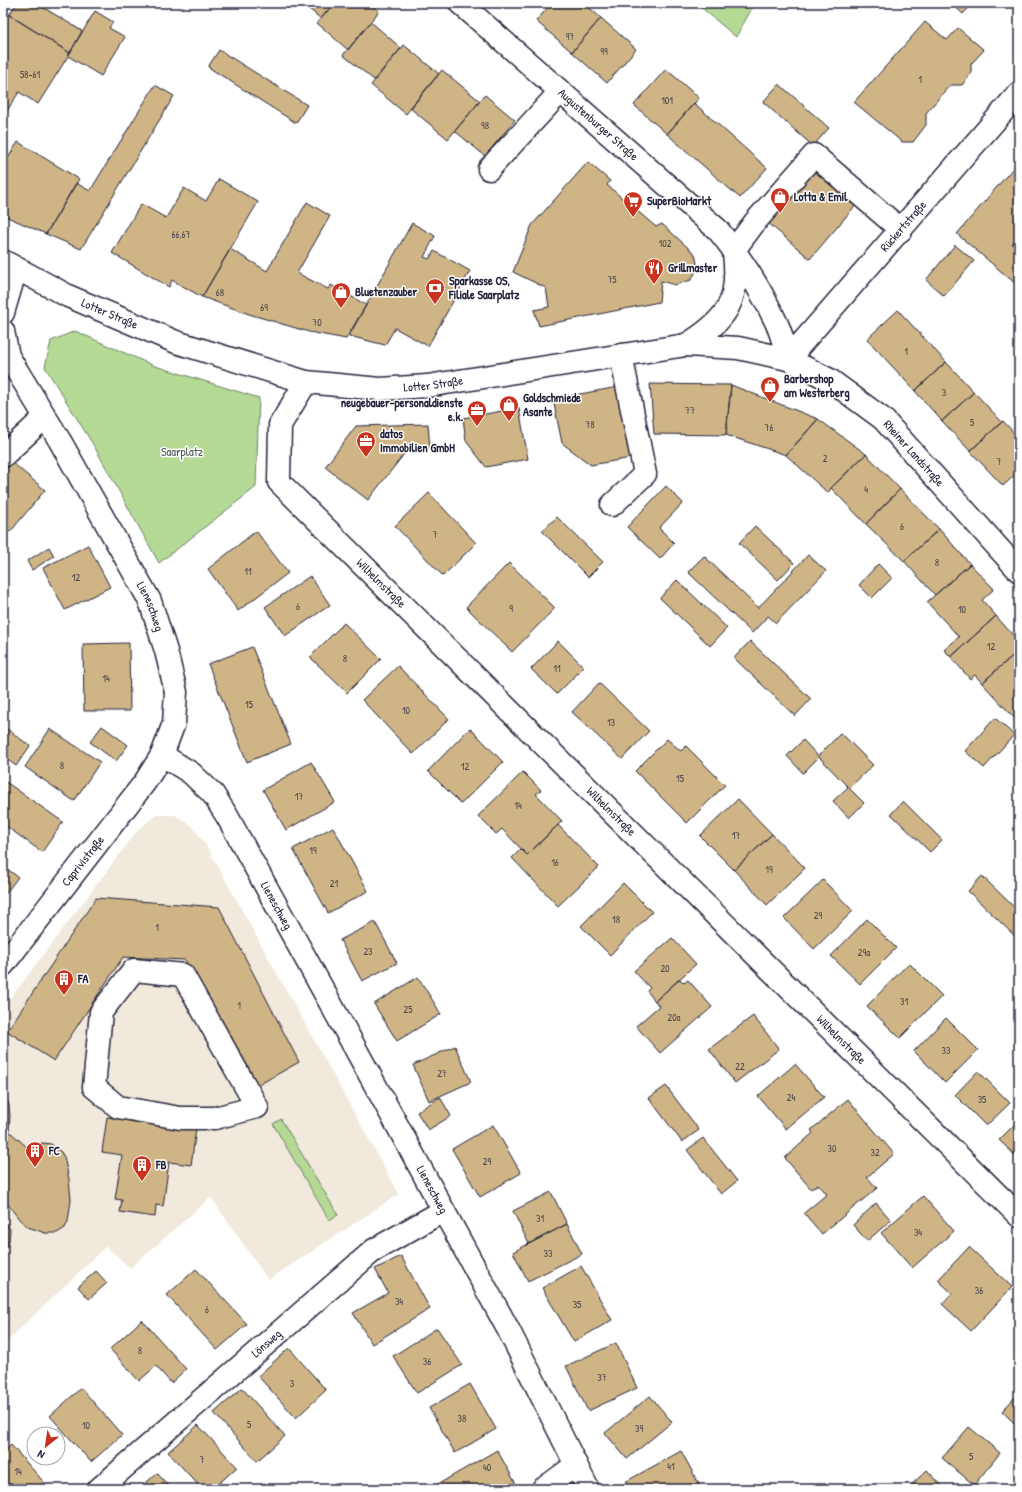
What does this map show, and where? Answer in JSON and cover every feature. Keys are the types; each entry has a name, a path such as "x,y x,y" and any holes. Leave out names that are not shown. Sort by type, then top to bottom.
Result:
{"street":[{"name":"Augustenburger Straße","path":"460,3 718,230 734,250 778,325 788,360"},
{"path":"489,170 560,92"},
{"name":"Rückertstraße","path":"788,360 1019,93"},
{"path":"686,345 705,334 719,320 729,306 735,290 736,272 734,250 755,222 814,155 901,230"},
{"path":"3,313 10,265"},
{"name":"Lotter Straße","path":"10,265 68,296 176,342 306,382 380,389 427,386 686,345 738,348 788,360"},
{"name":"Lieneschweg","path":"3,331 8,356 45,416 150,601 166,651 176,692 174,724 162,755 191,773 213,794 227,816 508,1329 588,1489"},
{"path":"612,505 644,474 621,355"},
{"name":"Rheiner Landstraße","path":"788,360 830,380 883,419 1019,571"},
{"name":"Wilhelmstraße","path":"306,382 280,425 279,482 1019,1216"},
{"path":"3,456 45,416"},
{"name":"Caprivistraße","path":"3,965 145,782 162,755"},
{"path":"134,970 183,975 257,1107 215,1118 180,1118 118,1107 94,1087 101,1012 134,970"},
{"name":"Lönsweg","path":"99,1489 374,1250 443,1211"},
{"path":"543,1489 576,1465"}],"shaded area":[{"path":"156,815 175,815 192,826 206,845 399,1194 268,1280 211,1197 130,1268 106,1246 3,1345 3,1008 138,830"}],"green space":[{"path":"696,3 755,3 736,37"},
{"name":"Saarplatz","path":"75,331 152,365 259,398 256,487 159,563 94,446 45,367 51,341"},
{"path":"281,1119 338,1215 329,1220 273,1124"}],"building":[{"path":"17,3 36,3 82,31 70,53 9,15"},
{"path":"302,3 334,3 321,19"},
{"path":"334,3 369,3 379,11 348,50 317,23"},
{"path":"552,3 584,3 601,18 572,52 536,21"},
{"path":"951,3 973,3 963,14"},
{"path":"3,11 70,53 38,104 19,92 3,117"},
{"path":"95,11 113,22 109,28 125,37 101,76 68,56"},
{"path":"601,18 636,49 607,83 572,52"},
{"path":"371,22 401,48 374,80 343,55"},
{"path":"925,22 947,40 958,28 984,50 971,64 971,73 962,85 950,85 926,113 926,125 913,142 902,142 854,102"},
{"path":"404,45 439,74 406,114 371,85"},
{"path":"219,50 307,105 296,123 208,67"},
{"path":"666,69 699,98 667,134 634,105"},
{"path":"442,70 480,101 448,139 410,108"},
{"path":"779,84 829,128 813,146 763,102"},
{"path":"155,85 174,96 81,249 46,234 76,183 90,191"},
{"path":"485,95 515,120 485,156 455,131"},
{"path":"694,103 767,168 740,198 667,134"},
{"path":"18,142 79,179 46,234 3,215 3,166"},
{"path":"1019,161 1019,236 1012,244 1019,249 1019,280 1016,284 957,234"},
{"path":"588,162 610,181 607,185 656,227 662,224 695,254 698,268 691,280 675,285 661,281 659,302 539,326 534,310 549,307 546,288 513,272 532,225"},
{"path":"812,168 855,206 810,259 766,221"},
{"path":"219,179 258,202 202,297 172,280 169,287 112,253 141,204 166,218 184,188 206,201"},
{"path":"307,202 330,216 297,273 328,289 331,285 366,305 346,339 309,332 249,314 202,297 230,249 267,271"},
{"path":"412,223 435,236 424,257 429,259 434,251 470,271 428,346 395,328 385,345 349,336"},
{"path":"955,245 974,261 944,296 926,280"},
{"path":"898,310 946,362 915,391 867,339"},
{"path":"946,362 974,392 942,421 915,391"},
{"path":"650,384 731,385 726,435 654,434"},
{"path":"731,385 818,419 786,455 726,435"},
{"path":"618,387 631,458 591,465 562,443 553,399"},
{"path":"974,392 1002,422 970,451 942,421"},
{"path":"519,408 528,459 486,467 466,441 463,418"},
{"path":"818,419 866,454 831,488 828,493 786,455"},
{"path":"1003,421 1019,438 1019,471 1003,486 970,451"},
{"name":"datos Immobilien GmbH","path":"428,424 430,448 408,449 368,500 325,467 356,426"},
{"path":"866,454 900,489 866,524 831,488"},
{"path":"9,460 45,490 10,532 3,526 3,467"},
{"path":"666,486 683,503 659,528 674,543 660,559 627,527"},
{"path":"900,489 939,529 904,561 866,524"},
{"path":"429,493 476,543 443,576 395,526"},
{"path":"557,517 603,562 588,577 542,531"},
{"path":"755,526 794,563 778,580 739,543"},
{"path":"939,529 970,564 935,595 904,561"},
{"path":"256,531 288,573 238,611 208,569"},
{"path":"88,545 110,587 65,610 43,568"},
{"path":"49,547 54,556 32,570 27,561"},
{"path":"808,555 826,571 776,623 768,616 752,633 688,572 704,556 758,608"},
{"path":"509,563 555,608 512,652 466,607"},
{"path":"878,564 892,578 872,598 859,585"},
{"path":"970,564 994,589 982,600 996,616 951,657 944,650 959,637 927,602"},
{"path":"310,576 330,605 285,636 265,607"},
{"path":"677,580 727,628 710,646 660,598"},
{"path":"996,616 1019,642 1019,650 982,683 975,675 970,679 951,657"},
{"path":"344,623 381,659 347,693 310,657"},
{"path":"558,641 584,667 557,694 531,669"},
{"path":"750,641 811,699 795,716 734,658"},
{"path":"129,643 130,711 84,711 83,644"},
{"path":"252,647 291,744 247,762 208,664"},
{"path":"1019,650 1019,723 982,683"},
{"path":"398,666 449,719 413,754 362,700"},
{"path":"599,683 649,731 622,759 572,712"},
{"path":"995,718 1014,735 984,768 965,751"},
{"path":"3,726 30,746 16,766 3,756"},
{"path":"102,726 128,745 116,761 90,742"},
{"path":"470,728 503,762 461,804 428,771"},
{"path":"50,729 100,762 74,801 25,767"},
{"path":"841,733 873,765 849,788 864,803 849,818 833,801 848,787 819,757 803,773 787,756 803,740 818,756"},
{"path":"667,739 681,751 686,746 725,785 687,823 635,771"},
{"path":"311,762 335,802 286,830 263,790"},
{"path":"523,772 541,790 536,794 562,821 527,855 502,829 496,834 478,816"},
{"path":"3,780 63,822 42,852 3,824"},
{"path":"738,799 772,834 734,870 700,836"},
{"path":"903,801 942,840 930,852 891,814"},
{"path":"558,825 599,867 558,906 512,858 521,849 527,855"},
{"path":"333,827 368,891 328,913 293,849"},
{"path":"772,834 805,868 767,905 734,870"},
{"path":"3,866 18,877 3,897"},
{"path":"982,876 1019,912 1019,940 968,891"},
{"path":"823,880 853,911 814,949 784,918"},
{"path":"623,883 652,912 610,955 581,926"},
{"name":"FA","path":"96,898 219,907 299,1062 253,1088 185,960 123,957 54,1061 7,1031"},
{"path":"867,919 896,948 860,984 831,956"},
{"path":"375,922 397,963 362,981 340,940"},
{"path":"672,938 696,964 655,1001 647,991 650,988 634,971"},
{"path":"909,963 942,996 900,1038 867,1006"},
{"path":"418,977 441,1014 397,1041 374,1004"},
{"path":"680,979 684,983 688,980 712,1007 660,1053 636,1026 659,1006 655,1001"},
{"path":"753,1016 779,1049 735,1083 709,1049"},
{"path":"946,1018 978,1050 945,1083 914,1051"},
{"path":"455,1046 471,1082 429,1101 413,1065"},
{"path":"795,1064 824,1097 786,1129 758,1096"},
{"path":"978,1071 1010,1103 986,1126 955,1095"},
{"path":"666,1086 699,1130 682,1142 649,1098"},
{"name":"FC","path":"3,1090 9,1105 9,1131 29,1149 43,1143 51,1144 61,1152 64,1157 69,1179 71,1200 68,1221 65,1228 57,1233 45,1233 28,1227 20,1220 3,1198"},
{"path":"440,1097 451,1116 428,1130 417,1112"},
{"path":"848,1099 894,1154 867,1177 877,1188 822,1234 804,1213 827,1194 818,1184 811,1189 785,1158 813,1133 811,1130"},
{"name":"FB","path":"107,1117 196,1129 191,1165 169,1162 163,1206 156,1205 155,1217 120,1212 122,1200 115,1199 122,1155 102,1152"},
{"path":"1019,1120 1019,1159 999,1140"},
{"path":"493,1125 521,1173 480,1197 452,1149"},
{"path":"703,1138 737,1181 721,1194 687,1150"},
{"path":"551,1192 567,1224 529,1244 513,1211"},
{"path":"923,1196 954,1231 912,1268 881,1233"},
{"path":"876,1203 891,1220 867,1241 853,1225"},
{"path":"3,1219 10,1229 9,1241 3,1255"},
{"path":"567,1224 582,1254 528,1281 513,1252"},
{"path":"969,1247 1012,1287 971,1331 942,1304 952,1293 938,1280"},
{"path":"401,1256 430,1309 372,1344 353,1313 388,1293 375,1269"},
{"path":"581,1266 612,1320 574,1342 542,1288"},
{"path":"196,1269 247,1324 217,1350 167,1295"},
{"path":"96,1271 107,1283 89,1299 78,1287"},
{"path":"142,1320 186,1369 171,1383 156,1366 139,1381 110,1349"},
{"path":"437,1328 462,1365 417,1393 393,1356"},
{"path":"616,1343 637,1388 588,1411 566,1366"},
{"path":"289,1348 326,1390 296,1418 258,1376"},
{"path":"470,1384 496,1429 455,1453 429,1408"},
{"path":"81,1388 122,1435 91,1462 66,1434 66,1426 59,1426 50,1416"},
{"path":"242,1388 285,1436 257,1461 214,1413"},
{"path":"1019,1393 1019,1428 1002,1411"},
{"path":"650,1396 672,1422 627,1459 605,1433"},
{"path":"198,1425 237,1467 213,1489 202,1489 168,1452"},
{"path":"969,1427 1000,1453 974,1485 942,1458"},
{"path":"11,1445 26,1462 26,1466 30,1466 50,1489 3,1489 3,1452"},
{"path":"497,1450 516,1484 507,1489 437,1489 435,1486"},
{"path":"681,1451 699,1484 689,1489 629,1489 625,1482"},
{"path":"927,1470 945,1489 907,1489"},
{"path":"157,1473 171,1489 139,1489"}],"place":[{"name":"Lotta & Emil","path":"780,214"},
{"name":"SuperBioMarkt","path":"633,218"},
{"name":"Grillmaster","path":"654,285"},
{"name":"Sparkasse OS, Filiale Saarplatz","path":"435,305"},
{"name":"Bluetenzauber","path":"341,309"},
{"name":"Barbershop am Westerberg","path":"770,403"},
{"name":"Goldschmiede Asante","path":"509,422"},
{"name":"neugebauer-personaldienste e.k.","path":"477,427"},
{"name":"datos Immobilien GmbH","path":"366,458"},
{"name":"FA","path":"64,996"},
{"name":"FC","path":"35,1168"},
{"name":"FB","path":"142,1182"}]}
